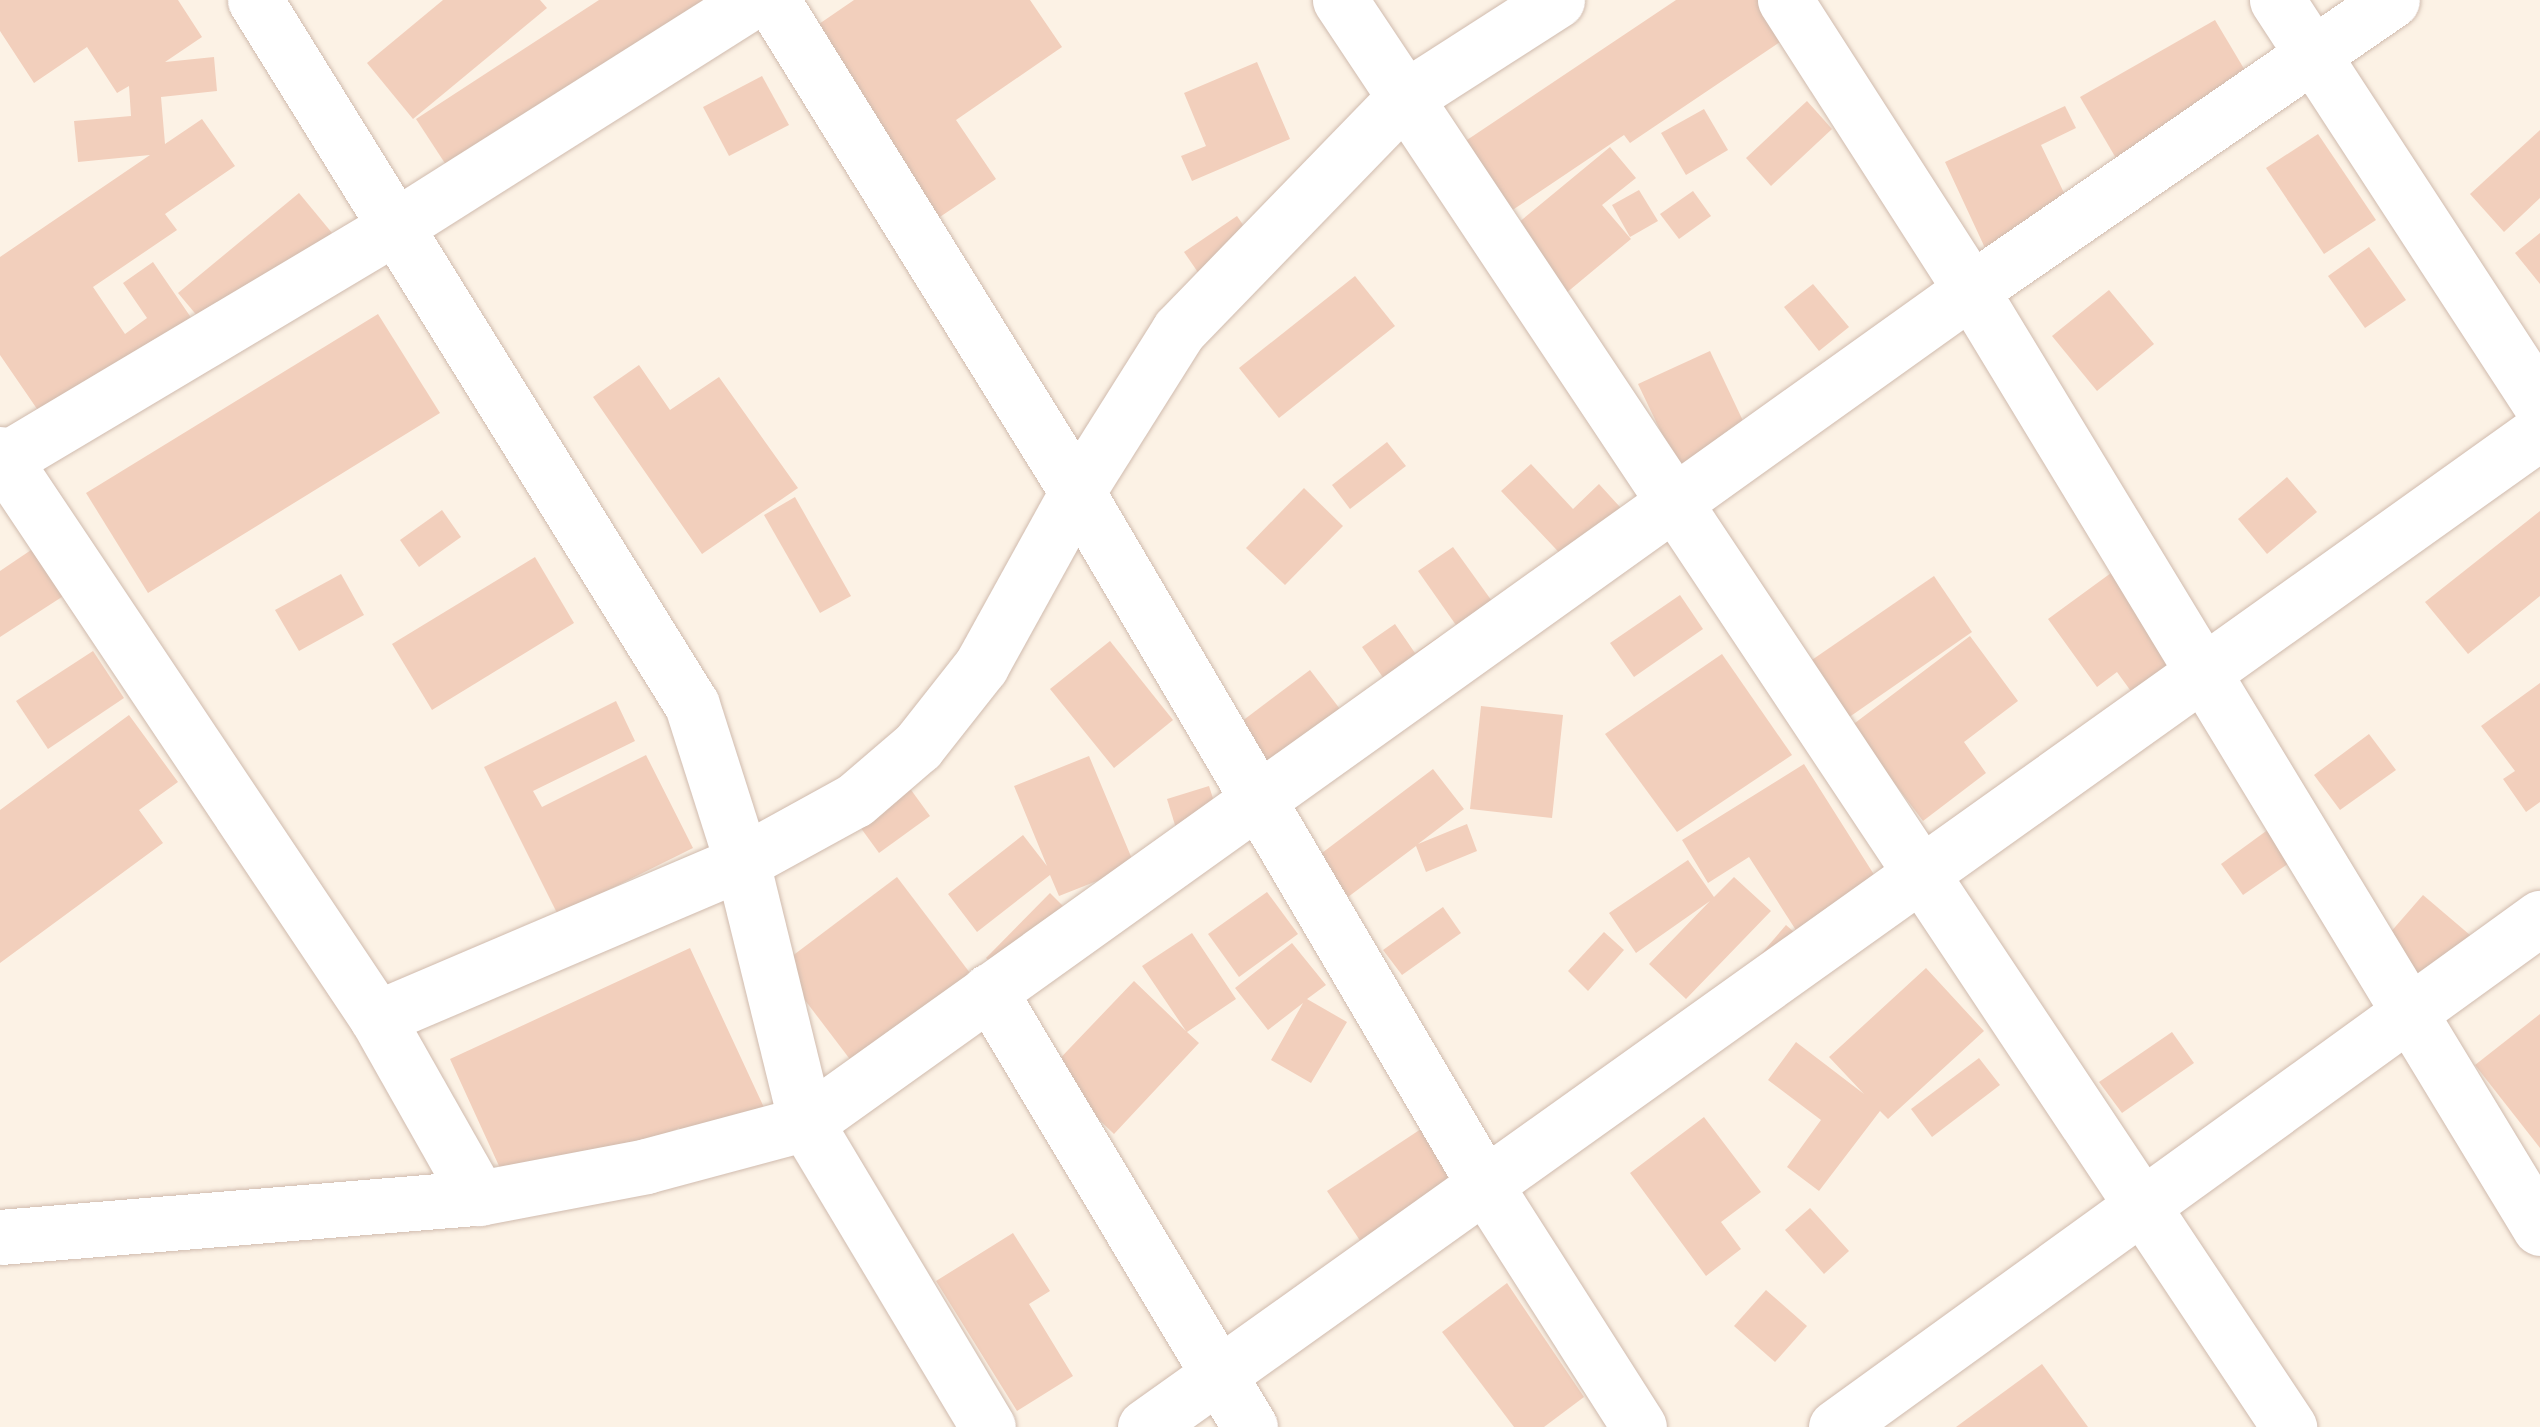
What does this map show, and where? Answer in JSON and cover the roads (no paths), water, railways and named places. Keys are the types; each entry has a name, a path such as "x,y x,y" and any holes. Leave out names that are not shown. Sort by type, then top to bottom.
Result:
{"street":[{"path":"255,0 692,705 742,862 806,1123 988,1427"},
{"path":"478,1198 378,1018 2,457 396,226 752,0"},
{"path":"772,0 1078,492 1483,1182 1640,1427"},
{"path":"1340,0 2290,1427"},
{"path":"378,1018 742,862 855,800 918,746 981,666 1078,492 1179,330 1403,100 1557,0"},
{"path":"1786,0 1972,290 2198,672 2540,1228"},
{"path":"2277,0 2540,403"},
{"path":"0,1237 478,1198 646,1166 806,1123 1972,290 2392,0"},
{"path":"1145,1427 2198,672 2540,432"},
{"path":"1866,1418 2140,1204 2540,918"},
{"path":"989,991 1250,1427"}]}
